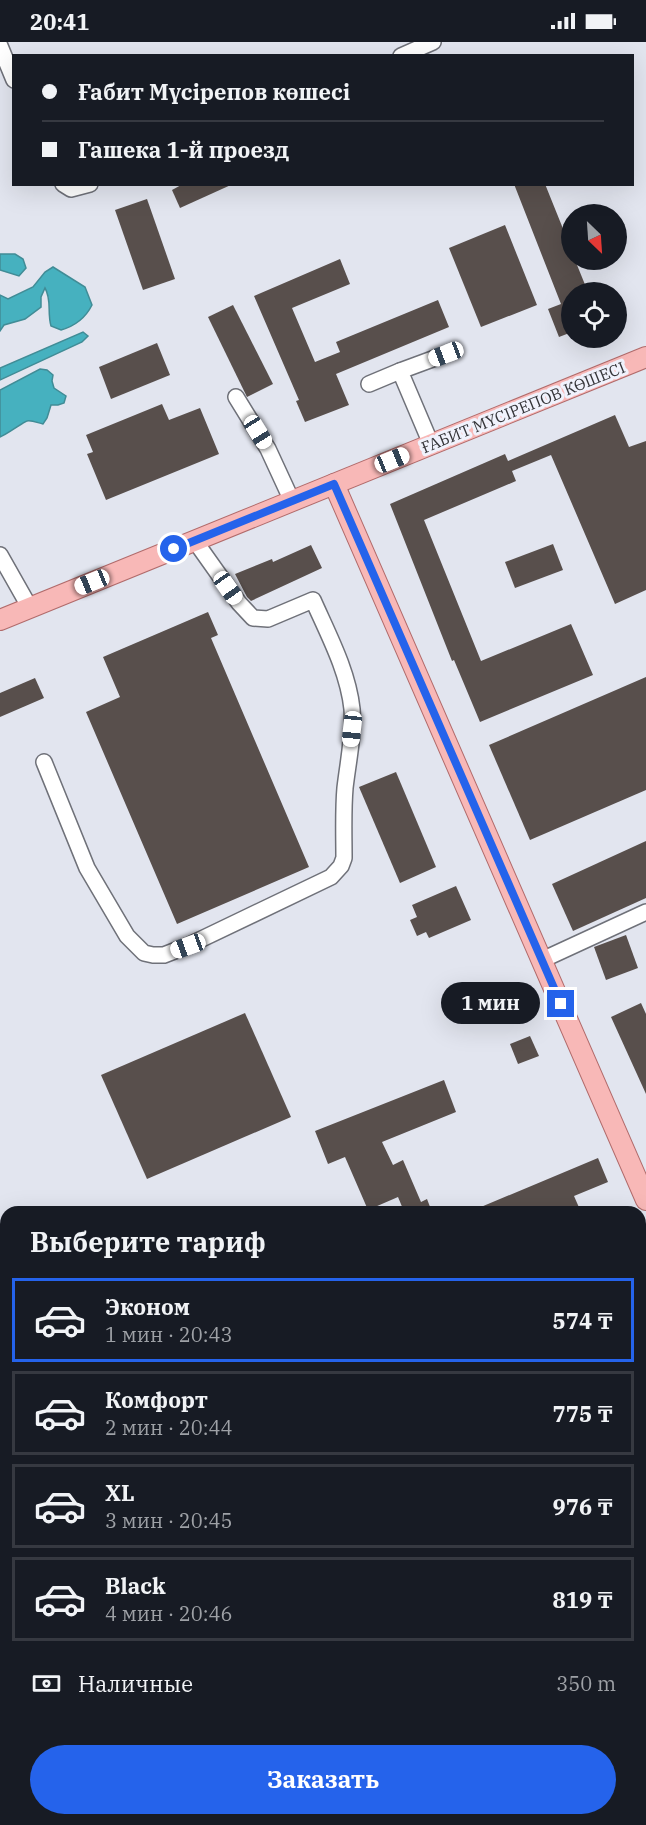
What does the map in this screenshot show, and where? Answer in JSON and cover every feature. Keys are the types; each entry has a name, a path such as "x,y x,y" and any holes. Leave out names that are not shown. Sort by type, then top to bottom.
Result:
{"main road":[{"name":"ҒАБИТ МҮСІРЕПОВ КӨШЕСІ","path":"0,620 646,357"},
{"path":"334,484 646,1200"}],"street":[{"path":"406,54 433,42"},
{"path":"0,46 12,75"},
{"path":"66,186 71,189 82,186"},
{"path":"369,384 446,354"},
{"path":"400,371 431,444"},
{"path":"236,397 268,449 292,501"},
{"path":"44,762 87,868 127,936 144,953 164,955 188,946 331,877 341,866 344,858 345,790 352,710 343,671 313,600 267,619 253,618 239,603 195,540"},
{"path":"0,555 30,608"},
{"path":"542,960 646,912"}],"water":[{"path":"0,254 15,254 23,259 26,268 19,276 0,270"},
{"path":"53,267 85,287 92,305 86,314 75,324 61,330 51,326 45,288 41,297 41,307 25,319 4,325 0,331 0,295 8,299 33,287 45,272"},
{"path":"83,332 88,336 82,342 0,380 0,368"},
{"path":"40,369 47,370 53,375 54,388 66,396 64,403 51,405 43,424 27,421 0,437 0,390"}],"building":[{"path":"179,186 229,186 180,208 172,190"},
{"path":"515,186 546,186 561,224 561,270 579,270 584,282 561,282 561,304"},
{"path":"147,199 175,279 143,290 115,210"},
{"path":"505,225 537,305 481,327 449,248"},
{"path":"340,259 350,284 292,308 315,362 340,352 336,342 438,300 449,327 336,374 349,405 305,422 296,401 299,400 254,296"},
{"path":"561,304 561,336 559,337 548,309"},
{"path":"233,305 273,384 247,397 208,317"},
{"path":"157,343 170,375 111,399 99,367"},
{"path":"162,404 169,420 200,408 219,454 106,500 87,454 93,452 86,435"},
{"path":"615,415 629,447 646,441 646,590 615,604 551,455 512,471 516,481 424,520 481,661 571,624 593,675 480,722 454,660 452,661 390,504 505,454 508,461"},
{"path":"553,544 563,570 515,588 505,562"},
{"path":"311,545 322,568 251,601 247,597 235,574 272,559 273,562"},
{"path":"208,612 218,635 211,638 309,867 177,924 86,712 120,697 103,657"},
{"path":"646,677 646,790 530,840 489,745"},
{"path":"35,678 44,698 0,717 0,693"},
{"path":"396,772 436,867 400,883 359,787"},
{"path":"646,841 646,898 573,931 552,884"},
{"path":"456,886 471,920 429,938 426,932 417,936 410,920 417,917 412,905"},
{"path":"626,935 638,968 606,980 594,947"},
{"path":"641,1003 646,1014 646,1094 611,1017"},
{"path":"245,1013 291,1117 147,1179 101,1075"},
{"path":"530,1036 539,1056 518,1064 510,1044"},
{"path":"444,1080 456,1112 382,1142 393,1165 403,1160 421,1202 427,1199 430,1206 402,1206 398,1197 377,1206 366,1206 345,1157 328,1164 315,1131"},
{"path":"598,1158 608,1182 574,1196 578,1206 483,1206"}],"route":[{"path":"174,549 334,484 561,1004"}]}
